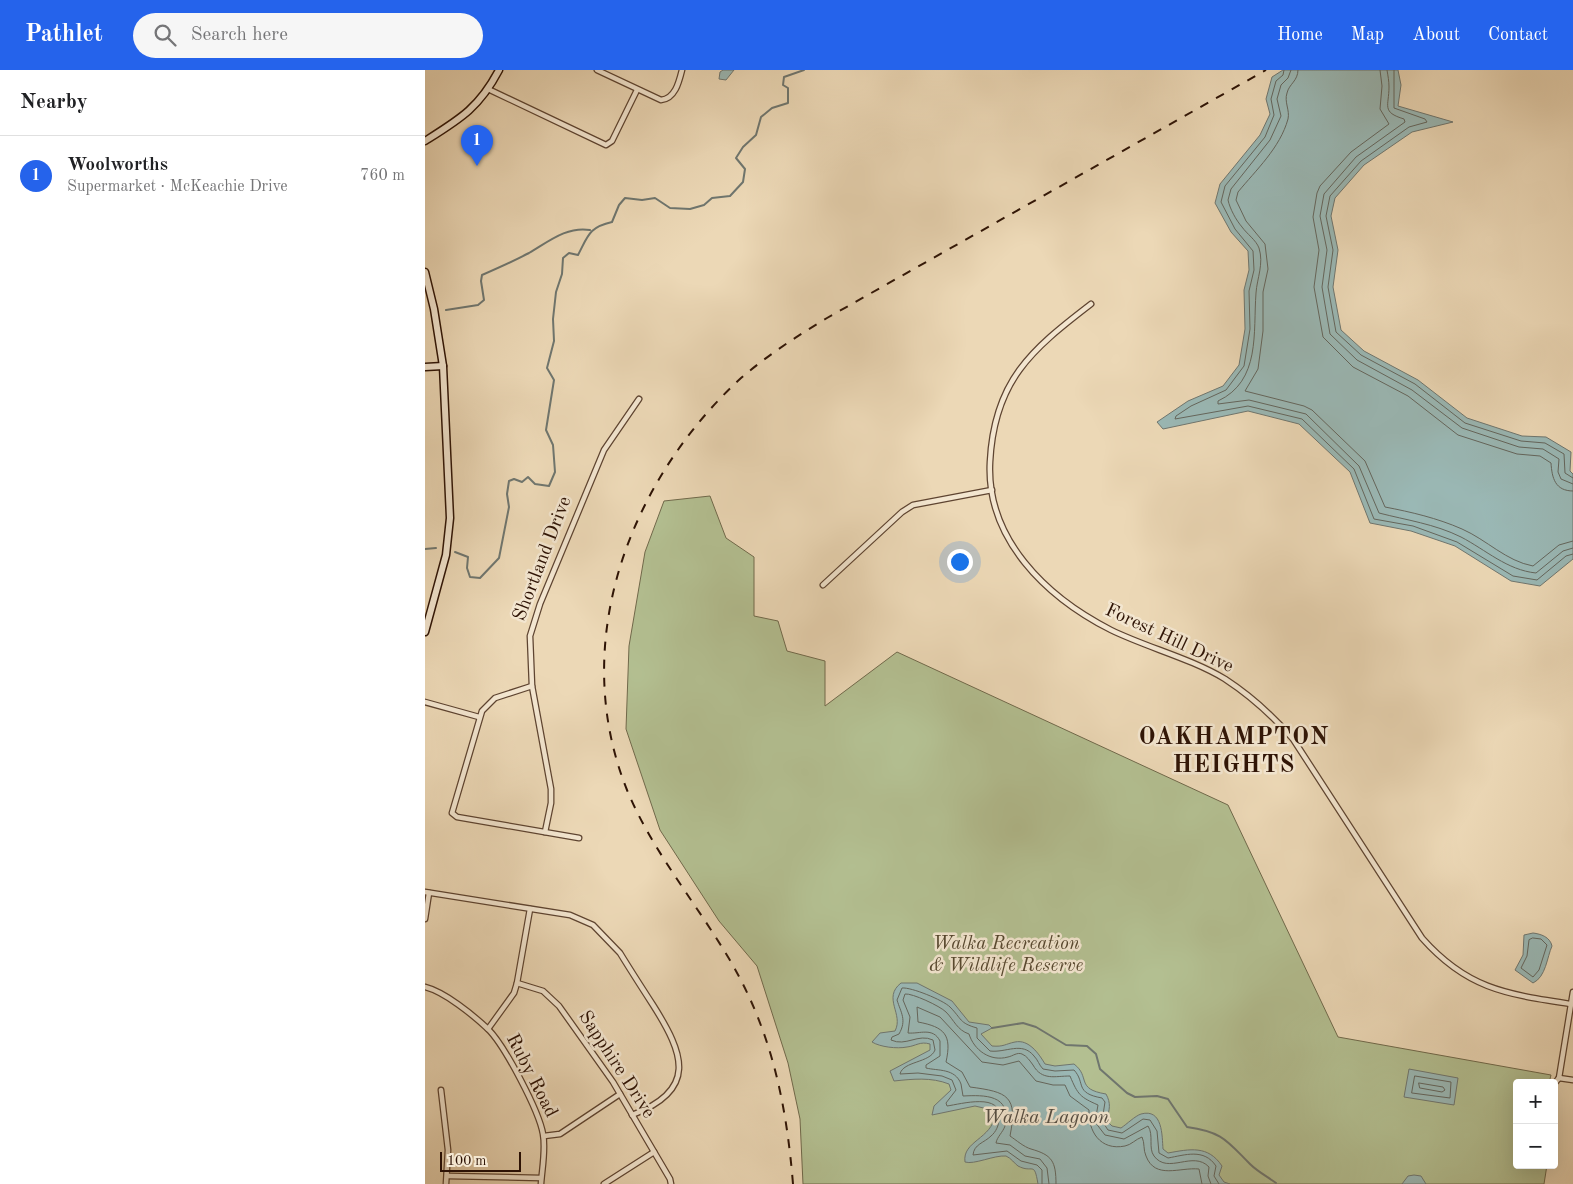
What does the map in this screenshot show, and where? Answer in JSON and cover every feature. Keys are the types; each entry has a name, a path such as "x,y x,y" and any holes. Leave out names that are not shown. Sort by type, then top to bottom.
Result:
{"main road":[{"path":"425,141 466,114 481,100 499,70"},
{"path":"425,272 434,309 443,366 450,518 446,555 425,632"},
{"path":"425,367 443,366"}],"street":[{"path":"597,70 661,100 668,99 673,94 682,70"},
{"path":"489,89 606,146 612,141 637,90"},
{"name":"Forest Hill Drive","path":"1091,304 1031,353 1007,389 993,430 989,467 992,490 1000,521 1011,545 1047,588 1078,611 1112,630 1225,679 1254,699 1281,726 1298,747 1422,938 1439,956 1482,985 1515,995 1571,1004"},
{"name":"Shortland Drive","path":"545,832 551,802 551,789 532,686 529,650 533,621 604,450 639,399"},
{"path":"823,585 902,512 913,505 992,490"},
{"path":"532,686 495,698 485,706 479,717 452,813 457,817 579,838"},
{"path":"425,702 479,717"},
{"path":"425,919 427,893 570,916 593,925 620,953 672,1036 679,1056 675,1083 667,1095 652,1107 632,1115"},
{"path":"488,1029 514,993 530,909"},
{"name":"Sapphire Drive","path":"517,983 543,991 559,1006 599,1060 671,1184"},
{"name":"Ruby Road","path":"425,987 441,992 488,1029 502,1048 534,1109 544,1136 541,1184"},
{"path":"1573,992 1559,1078 1573,1080"},
{"path":"441,1090 448,1150 446,1184"},
{"path":"544,1136 560,1134 620,1094"},
{"path":"604,1184 654,1152"},
{"path":"447,1176 541,1178"}],"green space":[{"name":"Walka Recreation & Wildlife Reserve","path":"710,496 726,538 754,557 754,616 778,621 787,651 825,661 825,706 897,652 1228,805 1338,1037 1551,1075 1550,1079 1513,1079 1513,1169 1546,1169 1544,1184 803,1184 800,1119 788,1063 757,966 719,921 660,830 626,729 629,646 645,552 664,501"}],"water":[{"path":"723,70 734,70 726,80 719,79 720,72"},
{"path":"1283,70 1398,70 1401,85 1398,106 1453,122 1412,132 1364,165 1335,198 1331,216 1338,250 1333,287 1341,330 1364,351 1418,380 1467,418 1522,436 1546,437 1571,452 1570,471 1573,474 1573,559 1540,586 1511,581 1455,546 1411,531 1370,523 1350,472 1299,424 1248,411 1163,429 1157,422 1188,401 1223,386 1239,365 1245,329 1244,290 1249,270 1248,251 1231,232 1215,203 1220,184 1260,135 1270,114 1266,99 1272,77"},
{"path":"1533,933 1545,937 1552,946 1541,976 1533,983 1515,970 1523,955 1524,935"},
{"name":"Walka Lagoon","path":"901,983 917,983 952,1001 969,1022 989,1025 992,1028 981,1034 992,1046 1002,1046 1015,1042 1025,1043 1033,1048 1045,1064 1055,1066 1074,1064 1082,1073 1090,1089 1106,1094 1109,1100 1109,1107 1106,1120 1112,1126 1121,1128 1141,1114 1148,1113 1154,1115 1160,1124 1163,1149 1168,1153 1198,1150 1211,1155 1222,1166 1219,1175 1224,1182 1230,1184 1038,1184 1034,1170 1018,1166 1006,1156 969,1163 965,1162 965,1155 968,1149 989,1130 993,1123 995,1115 992,1110 975,1106 932,1115 934,1106 951,1090 949,1084 929,1079 894,1081 890,1071 930,1050 930,1044 923,1043 903,1048 894,1048 872,1042 880,1033 895,1031 897,1018 893,994"},
{"path":"1409,1069 1458,1078 1454,1105 1404,1097"},
{"path":"1408,1176 1421,1176 1426,1184 1402,1184"}],"waterway":[{"path":"455,552 468,557 467,568 470,577 480,578 499,558 509,507 507,494 509,481 514,479 522,482 528,477 535,484 549,486 555,472 553,445 546,430 554,380 547,368 554,341 553,319 556,292 562,274 563,258 569,253 578,255 590,233 598,227 612,222 619,205 625,198 642,200 655,198 670,208 690,209 704,205 712,198 730,196 743,182 745,169 736,158 743,147 756,135 761,117 772,108 788,103 788,88 783,85 784,77 804,70"},
{"path":"446,310 478,305 484,300 482,275 573,230 590,230"},
{"path":"425,549 436,548"},
{"path":"992,1028 1023,1023 1036,1027 1066,1045 1087,1046 1096,1054 1100,1069 1127,1093 1135,1097 1157,1096 1168,1099 1187,1127 1217,1135 1236,1149 1253,1167 1276,1183"}],"railway":[{"path":"793,1184 786,1122 780,1092 754,1007 741,979 725,952 648,832 627,790 610,734 604,678 608,622 620,568 640,515 668,465 702,419 741,378 772,354 827,318 1266,70"}],"place":[{"name":"Woolworths","path":"477,166"}],"district":[{"name":"OAKHAMPTON HEIGHTS","path":"1234,752"}]}
